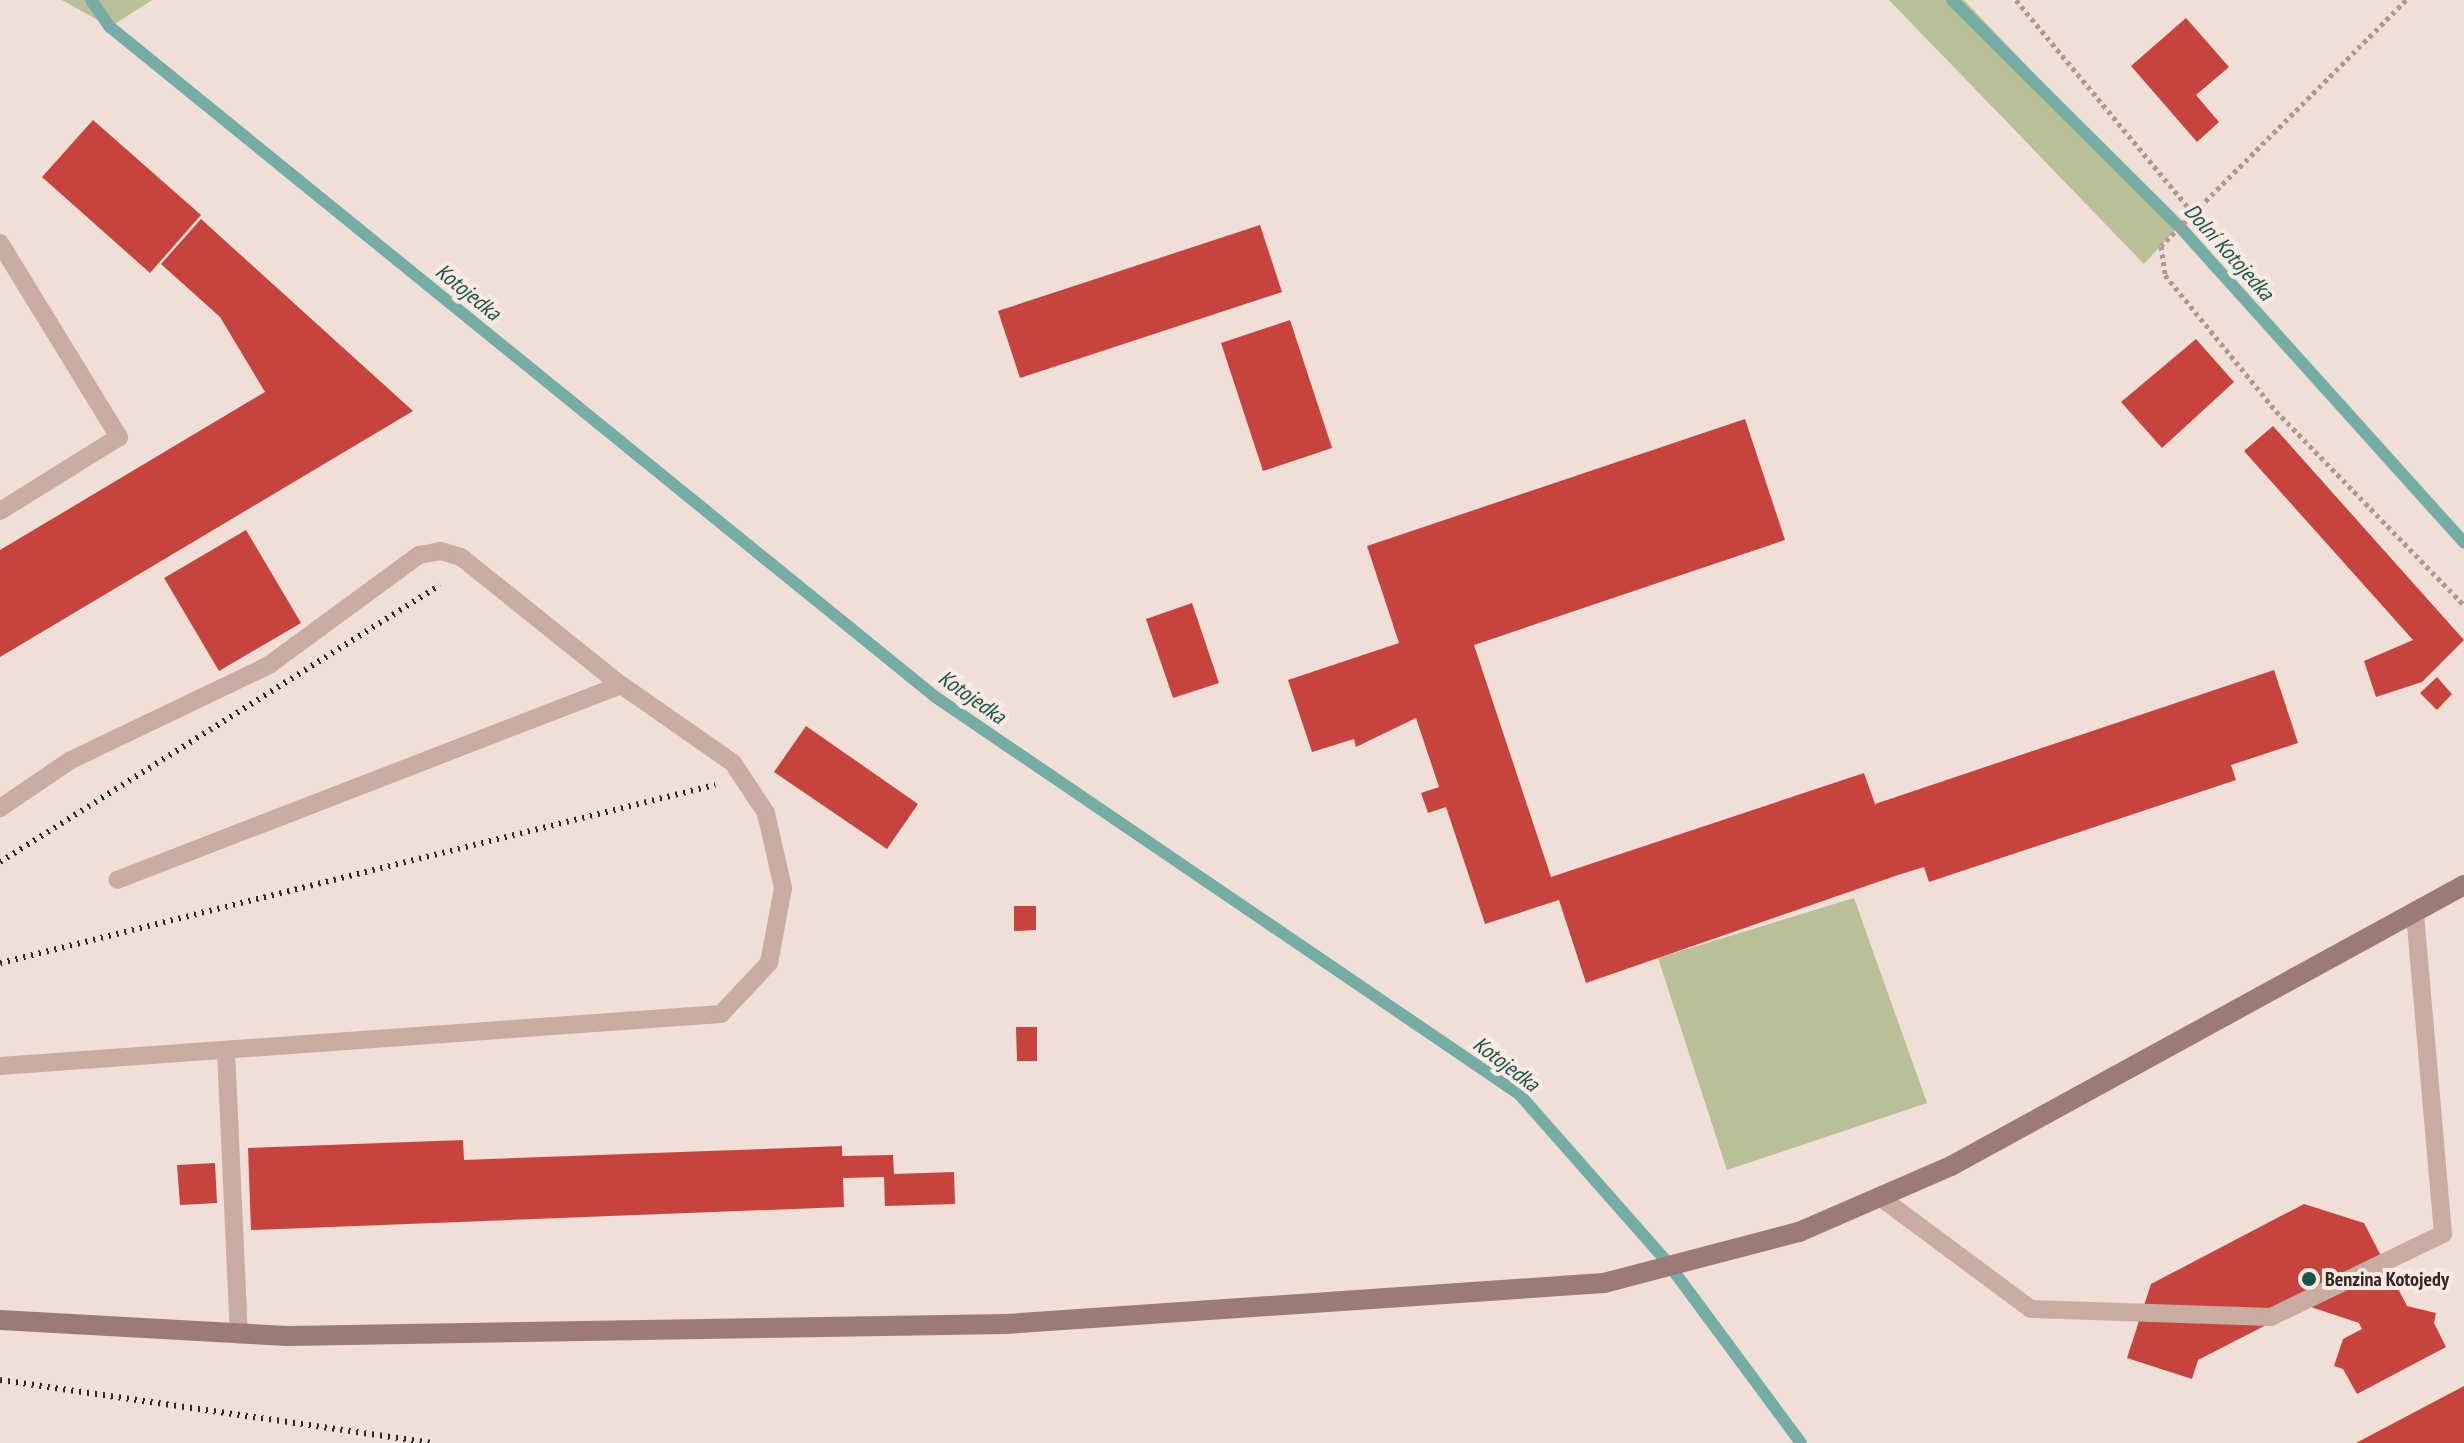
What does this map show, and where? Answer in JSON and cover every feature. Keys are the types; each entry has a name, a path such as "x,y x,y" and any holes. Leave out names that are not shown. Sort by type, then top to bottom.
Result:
{"main road":[{"path":"0,1320 239,1335 1006,1324 1604,1283 1799,1232 1951,1166 2464,885"}],"lane":[{"path":"0,243 119,437 0,511"},
{"path":"0,808 71,760 269,665 419,555 441,551 461,557 621,685 733,763 766,813 783,888 769,963 721,1014 0,1066"},
{"path":"117,880 621,685"},
{"path":"1880,1197 2031,1309 2271,1317 2443,1234 2415,914"},
{"path":"226,1050 239,1335"}],"path":[{"path":"2016,0 2193,213"},
{"path":"2406,0 2161,246 2165,275 2276,411 2464,605"}],"green space":[{"path":"62,0 152,0 110,27"},
{"path":"1889,0 1964,0 2179,226 2144,264"},
{"path":"1854,898 1927,1103 1727,1170 1658,958"}],"building":[{"path":"2186,18 2229,67 2196,95 2219,122 2197,142 2131,66"},
{"path":"93,120 201,215 150,273 42,177"},
{"path":"201,219 413,411 0,657 0,550 265,392 220,317 161,264"},
{"path":"1260,225 1282,292 1020,378 998,311"},
{"path":"1290,320 1332,448 1263,471 1221,343"},
{"path":"2196,339 2234,382 2162,448 2121,402"},
{"path":"1745,419 1785,540 1474,645 1551,877 1864,773 1875,804 2274,670 2298,743 2231,765 2236,780 1929,882 1924,867 1898,875 1586,983 1559,900 1485,924 1446,807 1428,813 1421,793 1439,787 1416,718 1356,747 1354,739 1312,752 1288,680 1399,643 1367,546"},
{"path":"2273,426 2464,640 2422,682 2376,697 2364,661 2413,640 2244,451"},
{"path":"246,530 301,623 219,671 164,578"},
{"path":"1192,603 1219,683 1173,698 1146,619"},
{"path":"2437,677 2452,694 2437,710 2420,693"},
{"path":"806,726 918,804 887,849 774,772"},
{"path":"1014,906 1036,906 1036,930 1014,931"},
{"path":"1016,1027 1037,1027 1037,1061 1017,1061"},
{"path":"463,1140 464,1160 842,1146 842,1156 893,1155 894,1174 954,1172 955,1204 885,1206 884,1177 843,1178 844,1207 251,1230 248,1148"},
{"path":"215,1163 217,1203 180,1205 177,1165"},
{"path":"2304,1204 2364,1223 2407,1306 2436,1313 2434,1323 2446,1347 2357,1394 2343,1369 2334,1366 2343,1339 2362,1329 2359,1323 2305,1305 2198,1360 2192,1379 2127,1358 2151,1284"},
{"path":"2464,1386 2464,1443 2356,1443"}],"waterway":[{"name":"Kotojedka","path":"91,0 110,27 934,696 1519,1094 1667,1262 1801,1443"},
{"name":"Dolní Kotojedka","path":"1952,0 2179,226 2464,543"}],"railway":[{"path":"0,862 440,585"},
{"path":"0,963 715,785"},
{"path":"0,1380 430,1443"}],"place":[{"name":"Benzina Kotojedy","path":"2309,1279"}]}
